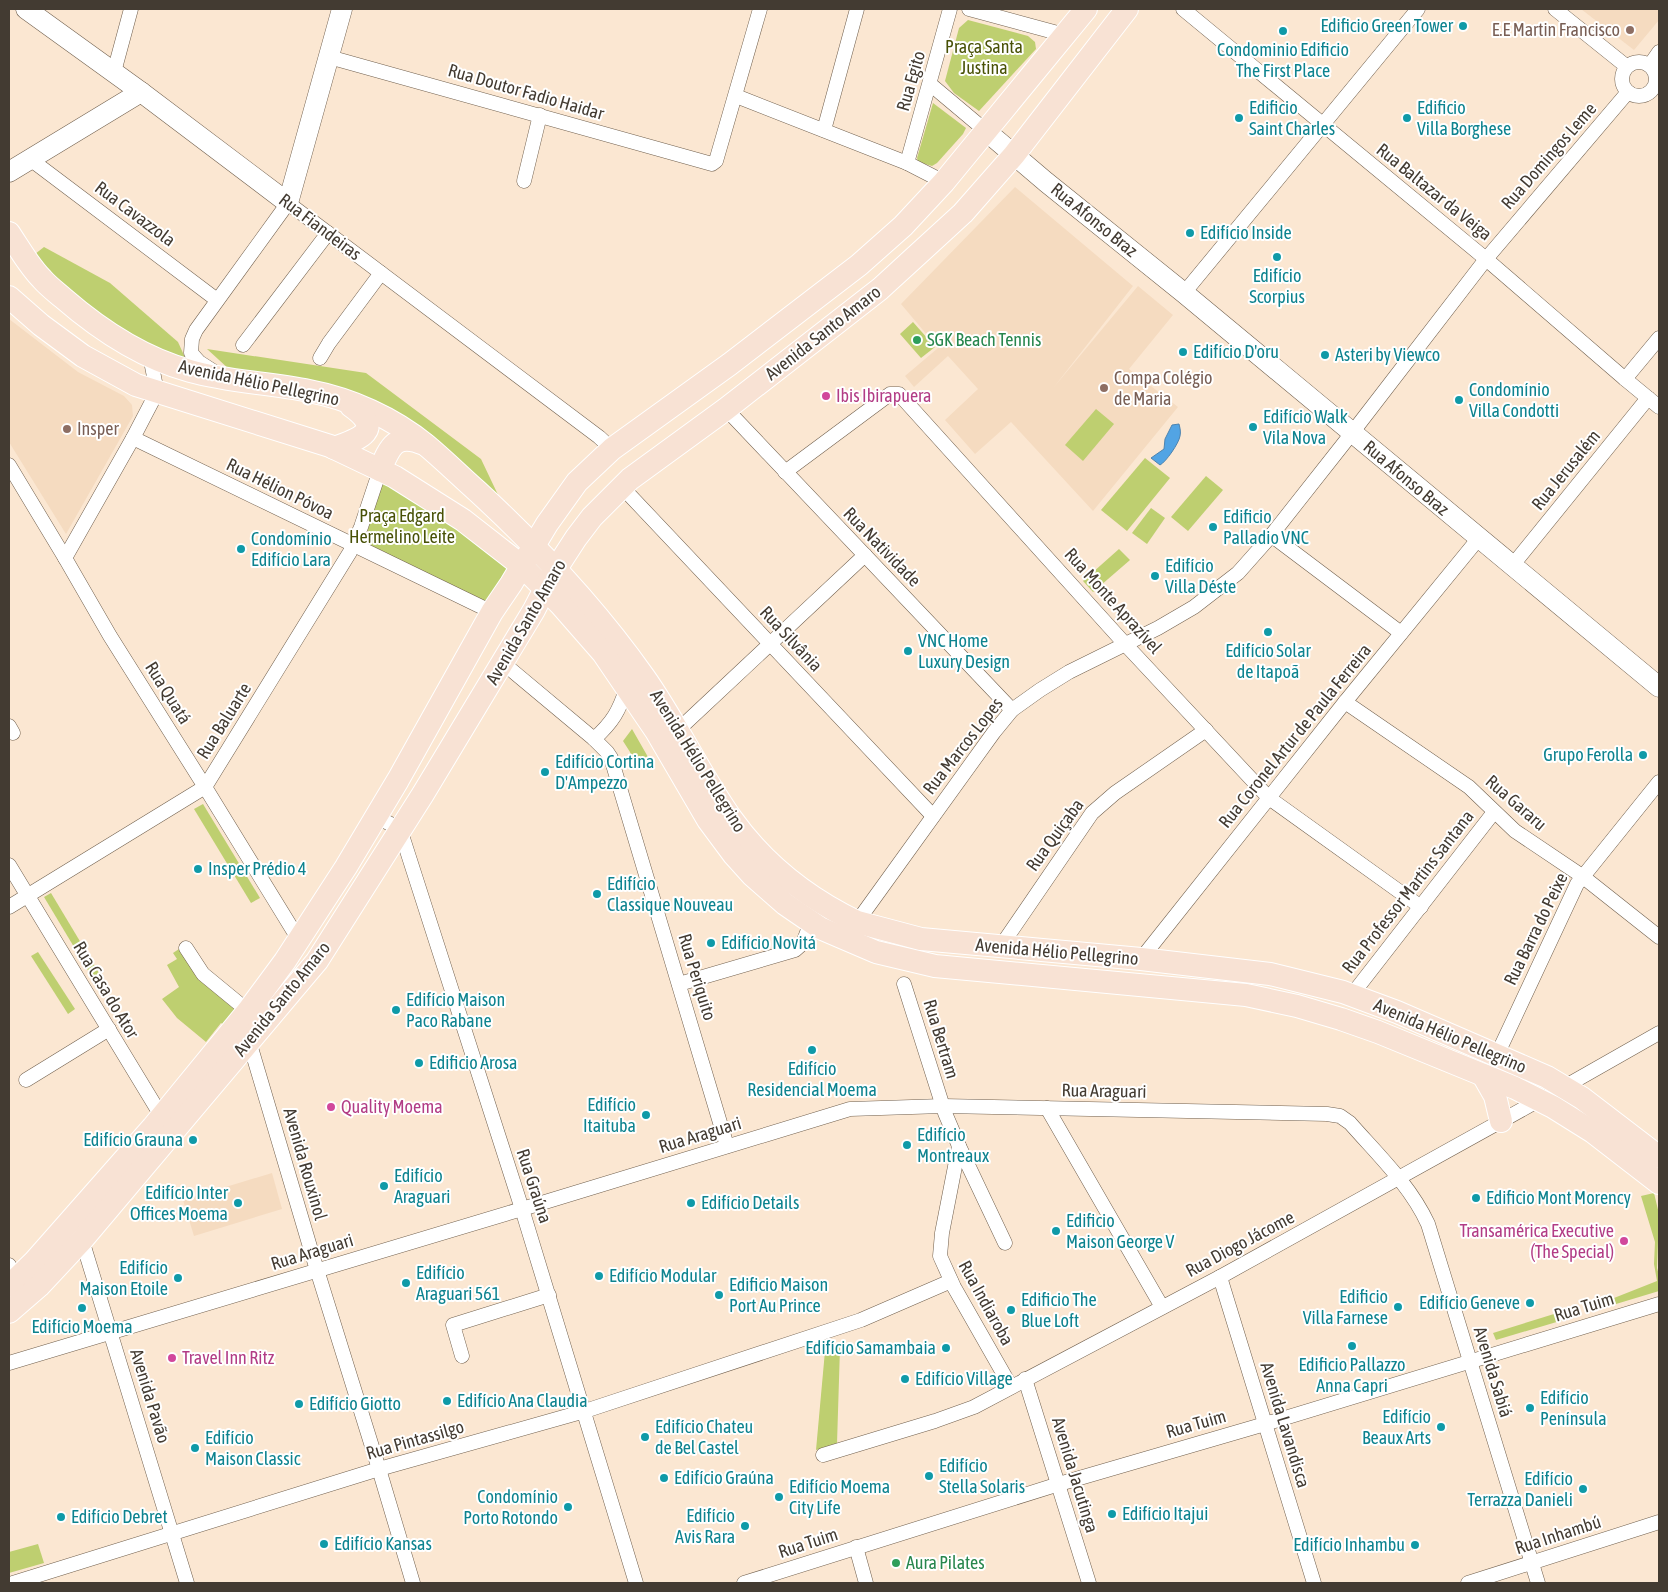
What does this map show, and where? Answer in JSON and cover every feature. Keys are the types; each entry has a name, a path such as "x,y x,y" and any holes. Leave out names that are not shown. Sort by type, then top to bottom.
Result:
{"main road":[{"name":"Avenida Santo Amaro","path":"168,1125 299,940 398,780 492,612 547,524 577,482 612,449 730,364 859,265 903,226 944,182 1086,9"},
{"name":"Avenida Santo Amaro","path":"9,1312 39,1286 73,1234 168,1125 249,1041 317,961 423,794 534,610 556,569 592,517 630,479 726,409 880,289 962,213 1014,155 1127,9"},
{"name":"Avenida Hélio Pellegrino","path":"9,233 41,278 87,320 126,345 191,372 310,391 354,403 391,421 429,447 518,529 609,629 646,679 731,818 763,857 786,878 826,906 857,922 920,940 1142,959 1270,974 1308,983 1397,1012 1547,1077 1582,1098 1659,1157"},
{"name":"Avenida Hélio Pellegrino","path":"9,297 41,325 84,356 136,385 334,448 395,477 463,520 522,566 561,605 603,653 627,687 656,731 708,820 734,854 752,875 785,904 820,928 876,952 935,966 1246,996 1297,1006 1378,1032 1553,1106 1593,1132 1659,1183"},
{"path":"334,448 362,438 369,426 365,417 343,400"},
{"path":"380,470 390,448 399,440 410,439 429,447"},
{"path":"1483,1075 1495,1096 1501,1121"},
{"name":"Avenida Santo Amaro","path":"12,1277 73,1234"}],"street":[{"name":"Rua Fiandeiras","path":"26,9 288,202 612,449"},
{"path":"114,72 131,9"},
{"path":"224,378 194,357 191,348 196,330 288,202 342,9"},
{"path":"760,9 736,96 907,163 944,182"},
{"path":"824,130 857,9"},
{"name":"Rua Egito","path":"907,163 950,9"},
{"path":"969,9 1065,35"},
{"name":"Rua Baltazar da Veiga","path":"1183,9 1486,259 1625,380 1654,402"},
{"path":"1184,293 1418,9"},
{"path":"1555,9 1626,66"},
{"path":"1650,65 1659,52"},
{"name":"Rua Doutor Fadio Haidar","path":"329,57 712,164 716,161 736,96"},
{"path":"1637,61 1650,65 1656,76 1656,91 1641,96 1628,92 1622,81 1622,74 1626,66 1637,61"},
{"path":"930,84 986,131"},
{"path":"9,172 141,92"},
{"name":"Rua Domingos Leme","path":"1352,433 1486,259 1628,92"},
{"path":"524,182 540,115"},
{"name":"Rua Afonso Braz","path":"986,131 1659,687"},
{"name":"Rua Cavazzola","path":"30,159 217,300"},
{"path":"242,345 328,233"},
{"path":"320,358 381,273"},
{"path":"1625,380 1659,338"},
{"path":"65,558 157,392 150,356"},
{"name":"Rua Monte Aprazível","path":"785,472 890,394 899,394 1269,798 1421,907"},
{"name":"Rua Jerusalém","path":"1512,566 1654,402"},
{"name":"Rua Natividade","path":"726,409 1012,710"},
{"name":"Rua Marcos Lopes","path":"857,922 994,732 1012,710 1069,672 1194,607 1214,593 1238,573 1271,535 1352,433"},
{"name":"Rua Hélion Póvoa","path":"133,438 492,612"},
{"name":"Rua Quatá","path":"9,465 110,636 206,787 299,940"},
{"name":"Rua Baluarte","path":"9,907 206,787 323,598 353,545 380,470"},
{"name":"Rua Silvânia","path":"622,487 933,816"},
{"path":"1271,535 1401,634"},
{"name":"Rua Coronel Artur de Paula Ferreira","path":"1142,959 1345,702 1479,538"},
{"path":"677,731 865,555"},
{"name":"Rua Periquito","path":"502,663 594,739 607,752 614,765 728,1146"},
{"path":"594,739 616,717 627,687"},
{"name":"Rua Gararu","path":"1345,702 1470,788 1515,831 1582,876 1659,937"},
{"name":"Rua Quiçaba","path":"1001,946 1092,813 1116,793 1206,730"},
{"name":"Rua Barra do Peixe","path":"1497,1055 1577,884 1659,782"},
{"name":"Rua Professor Martins Santana","path":"1351,996 1494,812"},
{"path":"375,816 400,829"},
{"name":"Rua Graúna","path":"400,829 549,1295 636,1583"},
{"name":"Rua Casa do Ator","path":"9,866 168,1125"},
{"path":"680,984 795,950 802,943 810,922"},
{"path":"186,948 203,974 248,1011"},
{"name":"Rua Bertram","path":"904,984 943,1106 959,1146 1005,1243"},
{"path":"26,1080 108,1029"},
{"name":"Rua Diogo Jácome","path":"823,1454 935,1421 974,1406 1220,1278 1659,1033"},
{"name":"Avenida Rouxinol","path":"249,1041 413,1583"},
{"name":"Rua Araguari","path":"9,1364 850,1108 943,1106 1333,1115 1340,1116 1350,1123 1398,1178"},
{"path":"1047,1108 1162,1307"},
{"name":"Rua Indiaroba","path":"959,1146 940,1256 951,1281 1011,1387"},
{"name":"Avenida Sabiá","path":"1398,1178 1409,1189 1420,1205 1428,1224 1538,1583"},
{"name":"Avenida Pavão","path":"73,1234 111,1333 187,1583"},
{"name":"Avenida Lavandisca","path":"1220,1278 1314,1583"},
{"name":"Rua Pintassilgo","path":"12,1583 51,1578 172,1533 379,1469 584,1411 861,1320 951,1281"},
{"path":"462,1356 453,1325 549,1295"},
{"name":"Rua Tuim","path":"744,1583 1059,1484 1265,1424 1659,1304"},
{"name":"Avenida Jacutinga","path":"1025,1379 1089,1583"},
{"name":"Rua Inhambú","path":"1468,1583 1659,1522"},
{"path":"856,1547 866,1583"}],"shaded area":[{"name":"E.E Martin Francisco","path":"1581,9 1659,9 1659,20 1634,50"},
{"path":"1015,187 1133,286 1054,387 1138,286 1173,315 1129,369 1178,407 1093,511 1011,422 975,454 945,420 978,389 948,356 914,387 905,376 938,348 901,304"},
{"name":"Insper","path":"9,319 78,372 124,396 132,405 133,416 66,534 9,442"},
{"path":"272,1173 282,1209 194,1236 183,1200"}],"green space":[{"name":"Praça Santa Justina","path":"968,20 1028,36 1035,42 1036,49 979,111 954,93 945,81 959,28"},
{"path":"933,103 966,128 963,134 937,163 932,166 918,162 917,158"},
{"path":"44,247 110,283 178,342 187,362 167,356 87,312 30,258"},
{"name":"SGK Beach Tennis","path":"913,322 935,347 921,358 900,334"},
{"path":"207,349 366,373 481,459 500,499 425,433 230,370"},
{"path":"1096,409 1114,424 1083,461 1065,445"},
{"path":"1145,458 1170,478 1127,531 1101,510"},
{"path":"1206,476 1223,490 1188,531 1171,517"},
{"name":"Praça Edgard Hermelino Leite","path":"382,479 505,561 510,572 505,572 505,576 486,604 369,544 370,536 367,529"},
{"path":"1151,508 1165,518 1147,544 1132,533"},
{"path":"1119,549 1130,560 1093,592 1083,581"},
{"path":"632,729 652,764 635,769 630,752 623,741"},
{"path":"203,804 260,898 251,903 194,809"},
{"path":"51,893 108,988 101,992 44,897"},
{"path":"179,949 201,979 240,1010 227,1027 221,1023 206,1042 177,1018 162,999 179,987 167,965 177,959 173,953"},
{"path":"38,952 75,1009 68,1014 31,956"},
{"path":"1654,1193 1659,1214 1657,1268 1659,1291 1616,1304 1614,1298 1657,1281 1654,1264 1655,1242 1641,1196"},
{"path":"1567,1310 1570,1318 1496,1340 1493,1333"},
{"path":"840,1347 837,1444 816,1450 825,1351"},
{"path":"38,1544 44,1563 9,1573 9,1552"}],"water":[{"path":"1179,424 1179,439 1169,456 1160,465 1151,458 1164,449 1165,439 1172,425"}],"place":[{"name":"Edificio Green Tower","path":"1463,26"},
{"name":"E.E Martin Francisco","path":"1630,30"},
{"name":"Condominio Edificio The First Place","path":"1283,31"},
{"name":"Edificio Saint Charles","path":"1239,118"},
{"name":"Edificio Villa Borghese","path":"1407,118"},
{"name":"Edifício Inside","path":"1190,233"},
{"name":"Edifício Scorpius","path":"1277,257"},
{"name":"SGK Beach Tennis","path":"917,340"},
{"name":"Edifício D'oru","path":"1183,352"},
{"name":"Asteri by Viewco","path":"1325,355"},
{"name":"Compa Colégio de Maria","path":"1104,388"},
{"name":"Ibis Ibirapuera","path":"826,396"},
{"name":"Condomínio Villa Condotti","path":"1459,400"},
{"name":"Edifício Walk Vila Nova","path":"1253,427"},
{"name":"Insper","path":"67,429"},
{"name":"Edificio Palladio VNC","path":"1213,527"},
{"name":"Condomínio Edifício Lara","path":"241,549"},
{"name":"Edifício Villa Déste","path":"1155,576"},
{"name":"Edifício Solar de Itapoã","path":"1268,632"},
{"name":"VNC Home Luxury Design","path":"908,651"},
{"name":"Grupo Ferolla","path":"1643,755"},
{"name":"Edifício Cortina D'Ampezzo","path":"545,772"},
{"name":"Insper Prédio 4","path":"198,869"},
{"name":"Edifício Classique Nouveau","path":"597,894"},
{"name":"Edifício Novitá","path":"711,943"},
{"name":"Edifício Maison Paco Rabane","path":"396,1010"},
{"name":"Edifício Residencial Moema","path":"812,1050"},
{"name":"Edificio Arosa","path":"419,1063"},
{"name":"Quality Moema","path":"331,1107"},
{"name":"Edifício Itaituba","path":"646,1115"},
{"name":"Edifício Grauna","path":"193,1140"},
{"name":"Edifício Montreaux","path":"907,1145"},
{"name":"Edifício Araguari","path":"384,1186"},
{"name":"Edificio Mont Morency","path":"1476,1198"},
{"name":"Edifício Inter Offices Moema","path":"238,1203"},
{"name":"Edifício Details","path":"691,1203"},
{"name":"Edificio Maison George V","path":"1056,1231"},
{"name":"Transamérica Executive (The Special)","path":"1624,1241"},
{"name":"Edifício Modular","path":"599,1276"},
{"name":"Edifício Maison Etoile","path":"178,1278"},
{"name":"Edifício Araguari 561","path":"406,1283"},
{"name":"Edificio Maison Port Au Prince","path":"719,1295"},
{"name":"Edifício Geneve","path":"1530,1303"},
{"name":"Edificio Villa Farnese","path":"1398,1307"},
{"name":"Edifício Moema","path":"82,1308"},
{"name":"Edificio The Blue Loft","path":"1011,1310"},
{"name":"Edificio Pallazzo Anna Capri","path":"1352,1346"},
{"name":"Edifício Samambaia","path":"946,1348"},
{"name":"Travel Inn Ritz","path":"172,1358"},
{"name":"Edifício Village","path":"905,1379"},
{"name":"Edifício Ana Claudia","path":"447,1401"},
{"name":"Edifício Giotto","path":"299,1404"},
{"name":"Edifício Península","path":"1530,1408"},
{"name":"Edifício Beaux Arts","path":"1441,1427"},
{"name":"Edifício Chateu de Bel Castel","path":"645,1437"},
{"name":"Edifício Maison Classic","path":"195,1448"},
{"name":"Edifício Stella Solaris","path":"929,1476"},
{"name":"Edifício Graúna","path":"664,1478"},
{"name":"Edifício Terrazza Danieli","path":"1583,1489"},
{"name":"Edifício Moema City Life","path":"779,1497"},
{"name":"Condomínio Porto Rotondo","path":"568,1507"},
{"name":"Edifício Itajui","path":"1112,1514"},
{"name":"Edifício Debret","path":"61,1517"},
{"name":"Edifício Avis Rara","path":"745,1526"},
{"name":"Edifício Kansas","path":"324,1544"},
{"name":"Edifício Inhambu","path":"1415,1545"},
{"name":"Aura Pilates","path":"896,1563"}]}
